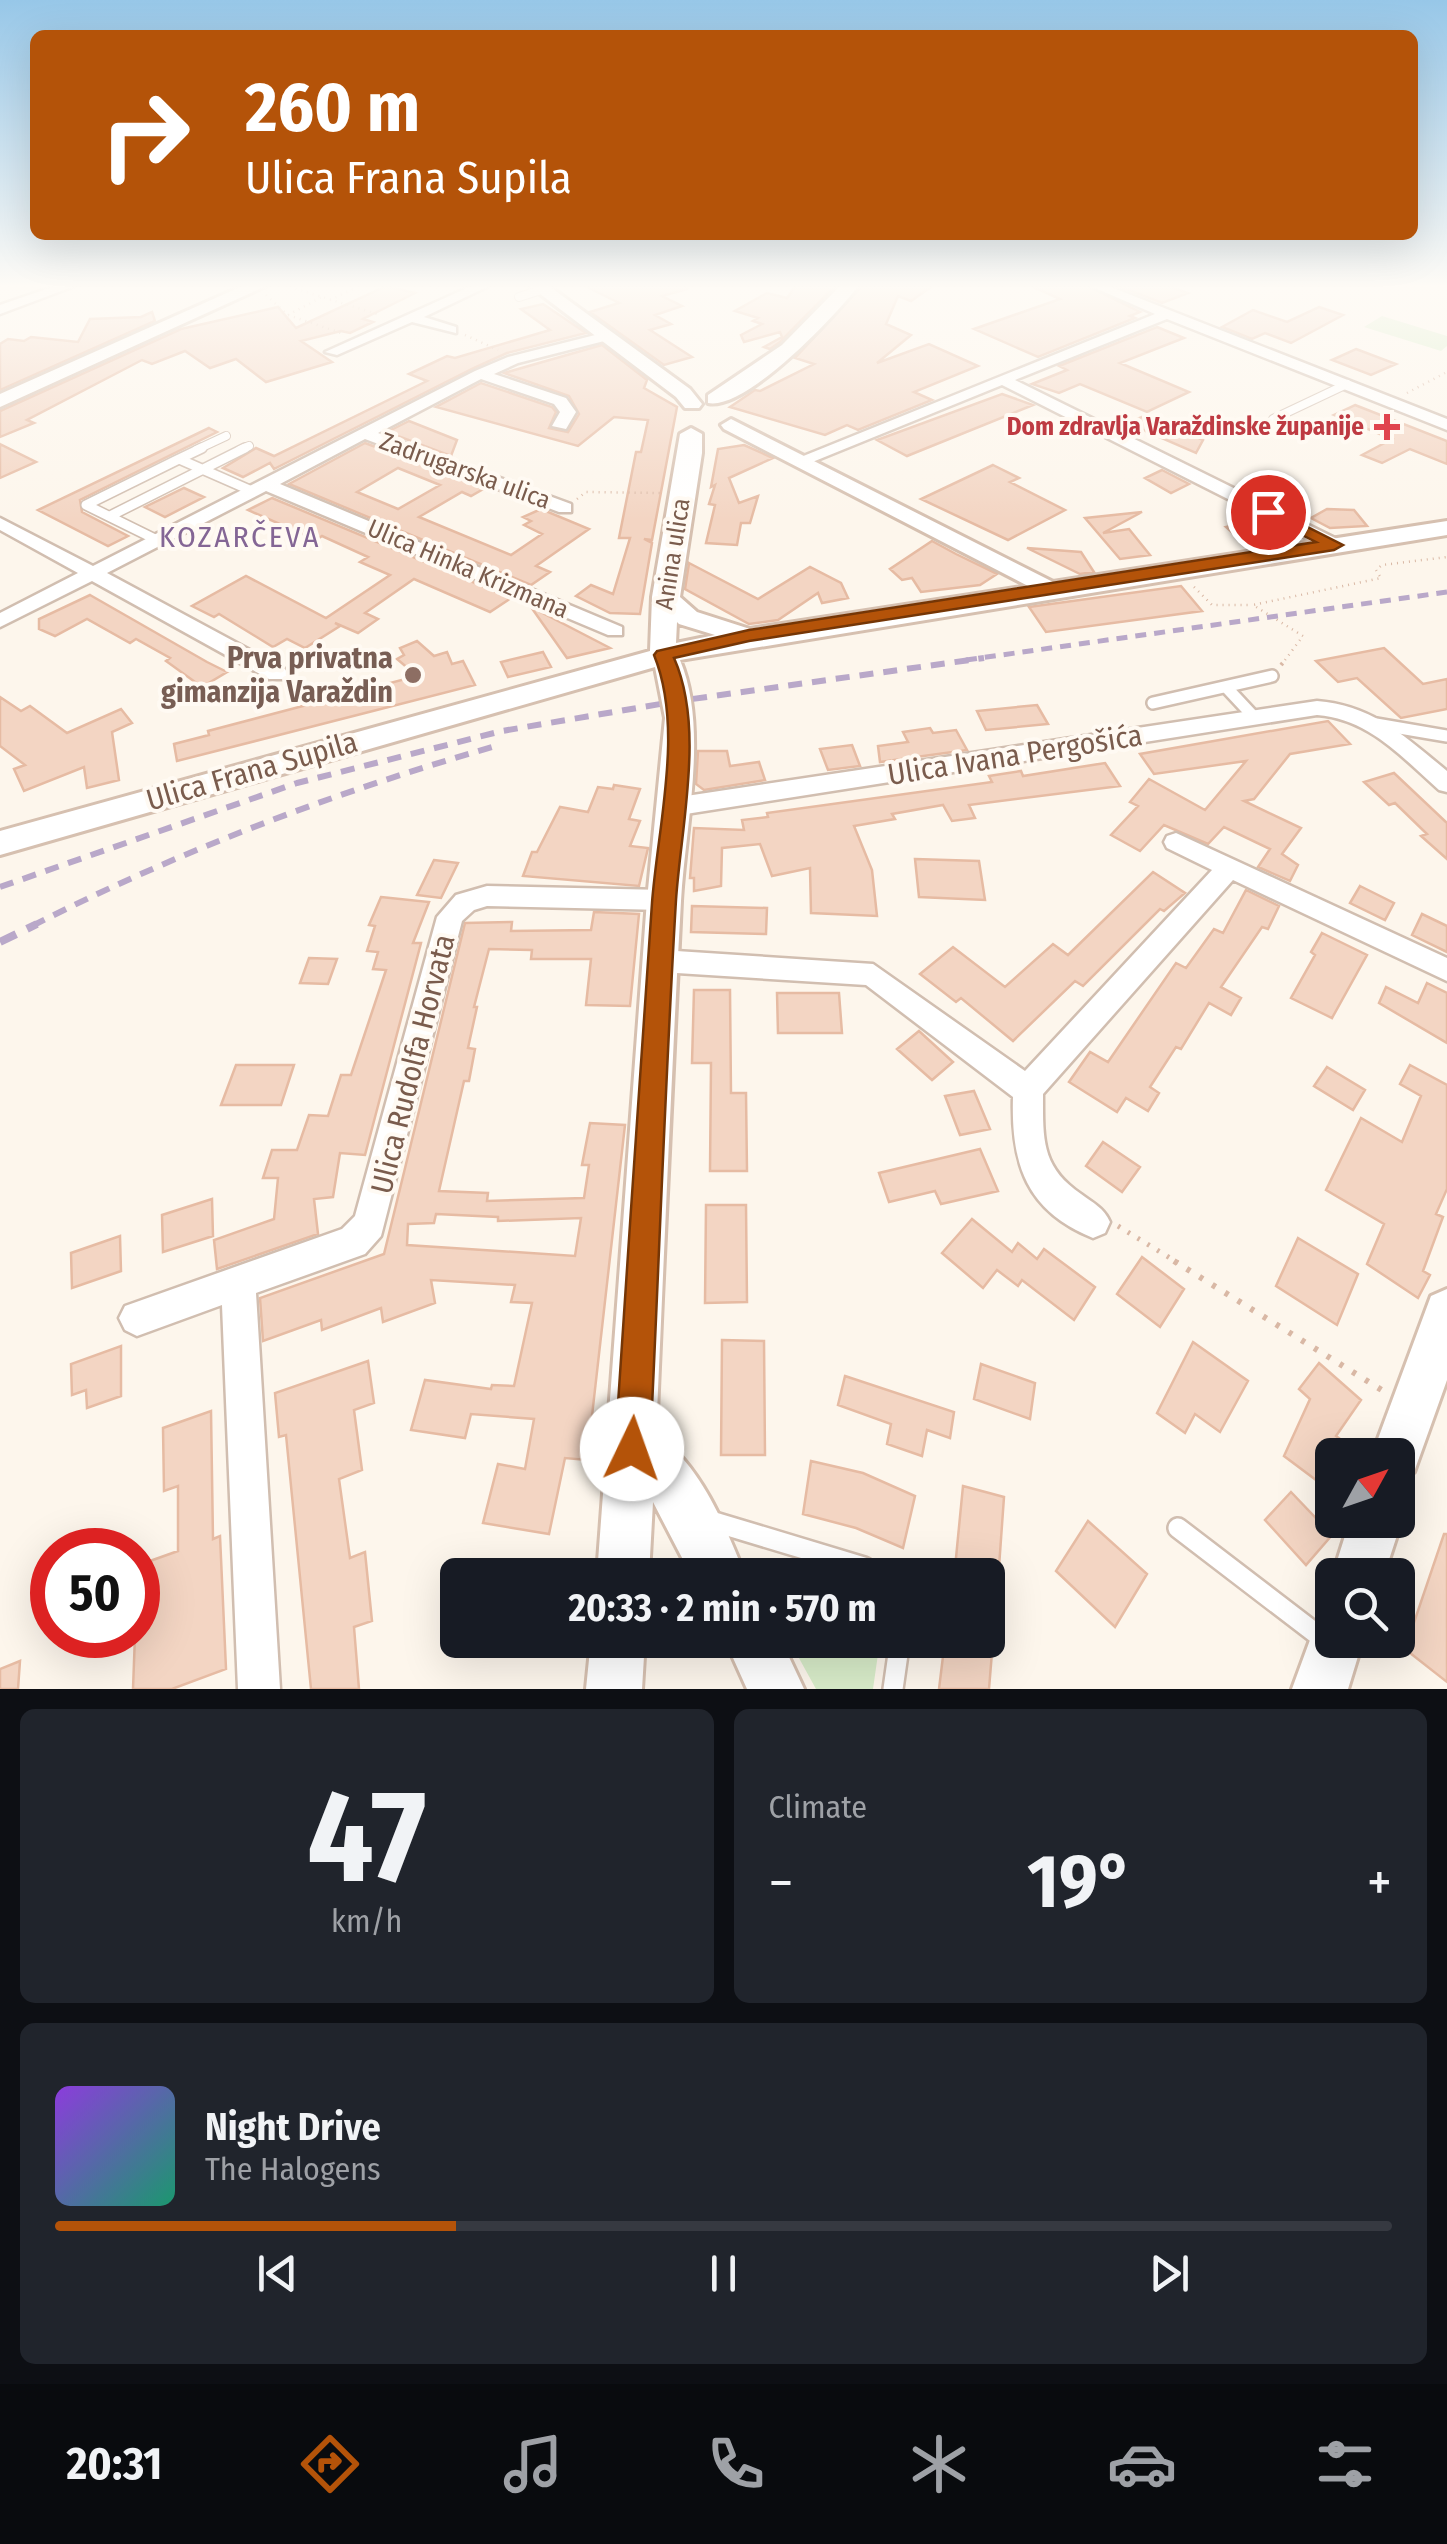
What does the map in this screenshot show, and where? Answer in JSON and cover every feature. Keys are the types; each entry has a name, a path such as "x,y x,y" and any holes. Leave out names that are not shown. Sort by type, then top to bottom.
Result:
{"main road":[{"path":"0,401 90,363"},
{"path":"651,363 708,398 716,414 711,439 756,438 1046,589"},
{"path":"708,398 758,363"},
{"name":"Anina ulica","path":"624,1558 664,900 680,718 675,682 664,655 666,596 683,493 711,439 696,418 708,398"},
{"name":"Ulica Frana Supila","path":"0,843 664,655 749,636 1447,528"},
{"path":"666,596 700,624 749,636"},
{"path":"1403,1438 1447,1312"},
{"path":"632,1449 658,1466 710,1558"},
{"path":"614,1689 617,1658"},
{"path":"761,1658 776,1689"}],"street":[{"path":"0,621 506,363"},
{"path":"799,461 1046,363"},
{"path":"1293,363 1447,425"},
{"path":"480,374 560,401 568,412 560,426"},
{"path":"1003,380 1334,545"},
{"name":"Zadrugarska ulica","path":"366,434 565,508"},
{"name":"Ulica Hinka Krizmana","path":"258,488 615,631"},
{"path":"0,523 277,674"},
{"name":"Ulica Ivana Pergošića","path":"673,807 1317,708 1366,718"},
{"path":"1366,718 1447,784"},
{"path":"1176,842 1447,970"},
{"path":"1094,1222 1045,1188 1027,1140 1028,1091 1044,1068 1230,867"},
{"name":"Ulica Rudolfa Horvata","path":"137,1318 353,1242 369,1226 450,917 465,902 488,896 664,900"},
{"path":"661,962 843,970 873,976 1028,1091"},
{"path":"238,1283 258,1689"}],"lane":[{"path":"1274,418 1348,384"},
{"path":"157,540 86,504 226,436"},
{"path":"110,516 249,446"},
{"path":"179,459 258,488"},
{"path":"1153,703 1272,676"},
{"path":"1226,687 1255,718"},
{"path":"1366,718 1447,736"},
{"path":"689,1515 837,1558"},
{"path":"1178,1528 1331,1669"},
{"path":"893,1689 897,1658"}],"path":[{"path":"1403,395 1447,372"},
{"path":"565,508 586,492 683,493"},
{"path":"1192,584 1212,605 1253,605 1382,578 1376,570 1382,565 1447,557"},
{"path":"1253,605 1303,636 1272,676"},
{"path":"1094,1222 1122,1226 1412,1409"}],"green space":[{"path":"799,1658 877,1658 873,1689 816,1689"}],"building":[{"path":"0,363 61,363 0,390"},
{"path":"106,363 137,363 27,420 34,423 0,437 0,411"},
{"path":"241,363 329,363 266,382"},
{"path":"433,363 485,363 274,469 270,463 243,477 223,468 256,448 274,456 427,381 409,374"},
{"path":"540,363 625,363 647,380 644,388 677,407 652,540 644,539 652,543 640,614 610,613 576,596 591,585 613,594 630,538 619,538 636,452 641,452 648,420 614,417 578,446 436,407 481,383 552,407 556,412 549,428 568,432 579,414 569,396 504,373"},
{"path":"810,363 971,363 978,366 914,392 932,400 858,430 847,425 825,435 730,407 755,390 814,364"},
{"path":"1120,363 1189,392 1147,412 1080,384 1059,393 1032,384 1067,370 1059,366"},
{"path":"1339,363 1396,364 1371,375"},
{"path":"1002,394 1033,405 907,456 877,440"},
{"path":"1355,405 1447,441 1447,464 1410,449 1382,463 1362,455 1392,439 1334,415"},
{"path":"1149,414 1203,440 1196,453 1127,423"},
{"path":"409,421 457,440 451,456 387,432"},
{"path":"209,428 217,432 80,500 82,512 128,536 108,546 38,510"},
{"path":"365,443 485,488 471,496 462,492 419,517 511,555 542,534 524,525 531,521 523,517 541,509 589,529 536,566 550,572 531,585 289,484","holes":["398,468 440,485 398,509 357,492"]},
{"path":"0,444 36,462 0,478"},
{"path":"744,445 773,458 729,478 739,503 758,496 750,523 741,523 737,545 706,543 715,505 709,504 718,449"},
{"path":"993,465 1019,478 1010,482 1065,510 1008,540 921,499"},
{"path":"1162,470 1189,484 1171,493 1145,478"},
{"path":"184,488 204,497 165,517 145,507"},
{"path":"272,498 511,598 490,612 414,579 365,613 378,619 358,633 335,623 340,626 305,648 287,639 273,647 219,614 214,617 192,606 246,576 326,618 390,575 360,562 368,557 322,536 316,540 248,510"},
{"path":"1327,509 1354,510 1367,526 1330,528 1311,518"},
{"path":"1142,512 1103,533 1129,529 1150,555 1120,559 1085,518"},
{"path":"1256,521 1274,536 1243,542 1226,527"},
{"path":"932,541 997,574 980,585 921,592 912,578 902,580 890,569"},
{"path":"1027,548 1081,552 1094,572 1080,574"},
{"path":"689,563 758,599 810,567 841,583 848,598 822,603 818,593 778,620 749,624 685,589"},
{"path":"1181,586 1202,611 1046,632 1029,607"},
{"path":"90,595 227,672 202,687 166,661 170,658 136,639 130,643 87,619 55,636 39,629 39,619"},
{"path":"531,607 610,648 567,658"},
{"path":"417,641 434,656 447,652 452,664 463,661 475,685 177,761 174,744 209,735 208,731 417,676 397,659 404,655 400,648"},
{"path":"1384,648 1423,684 1447,679 1447,709 1401,718 1357,678 1338,682 1316,661"},
{"path":"543,652 551,667 508,677 501,662"},
{"path":"0,697 21,711 30,706 67,733 121,709 132,723 112,732 119,780 87,788 84,767 24,791 14,769 25,765 0,746"},
{"path":"1037,705 1048,724 986,730 977,711"},
{"path":"1328,721 1350,744 1290,754 1254,799 1244,801 1301,828 1282,854 1298,865 1290,881 1258,867 1270,849 1224,827 1208,844 1164,825 1140,851 1111,835 1138,806 1130,802 1149,779 1205,810 1246,761 1154,774 1140,754"},
{"path":"930,728 933,733 956,730 967,750 880,762 878,746 908,742 903,732"},
{"path":"852,745 860,766 828,770 820,749"},
{"path":"698,751 727,751 730,766 759,762 765,780 704,790 696,784"},
{"path":"1105,763 1120,786 969,805 975,818 952,821 943,805 854,826 872,870 877,916 811,913 810,868 772,876 760,844 722,848 721,886 694,891 694,878 690,878 694,828 744,830 742,820 768,817 767,813 992,782 989,776 1021,771 1023,776"},
{"path":"1394,773 1447,823 1447,859 1421,836 1427,834 1395,803 1389,805 1364,782"},
{"path":"614,785 640,789 629,819 640,821 630,846 648,848 639,886 523,876 532,852 537,852 560,807 588,812 598,787 613,789"},
{"path":"915,859 979,861 985,900 919,897"},
{"path":"434,860 458,863 441,898 417,895"},
{"path":"1153,872 1185,893 1164,911 1160,909 1083,986 1075,981 1013,1041 961,998 956,1002 920,974 953,947 1005,987 1053,944 1068,955"},
{"path":"1360,886 1394,903 1385,920 1350,903"},
{"path":"1246,890 1279,906 1268,929 1262,927 1221,987 1241,998 1231,1015 1209,1003 1181,1049 1176,1047 1150,1087 1159,1093 1148,1111 1126,1098 1117,1112 1069,1082 1090,1052 1108,1062 1176,963 1186,968 1214,929 1223,933"},
{"path":"381,897 429,902 413,943 421,943 365,1155 340,1153 333,1197 314,1199 318,1234 217,1269 214,1240 274,1219 278,1178 263,1178 272,1150 297,1150 309,1115 328,1116 341,1075 351,1075 386,970 373,969 378,952 367,951 375,926 369,925"},
{"path":"692,906 767,908 766,934 691,932"},
{"path":"594,912 639,914 630,1006 586,1005 591,959 531,959 532,950 489,949 474,1007 468,1048 475,1049 469,1081 464,1081 439,1191 488,1193 487,1201 584,1198 589,1165 582,1165 590,1123 625,1125 587,1460 565,1458 549,1534 483,1523 498,1464 525,1469 534,1419 471,1414 465,1438 411,1430 425,1380 491,1389 492,1385 514,1386 532,1303 511,1302 515,1285 431,1280 435,1303 383,1322 381,1308 322,1330 321,1320 263,1341 260,1298 384,1254 465,923 512,922 511,931 591,930","holes":["436,1214 498,1217 498,1221 581,1218 575,1256 407,1245 408,1224 434,1223"]},
{"path":"1422,914 1447,926 1447,952 1412,935"},
{"path":"1322,933 1367,955 1332,1018 1291,998 1315,955 1311,952"},
{"path":"309,958 337,959 328,984 300,983"},
{"path":"1427,983 1447,993 1447,1043 1379,1003 1386,987 1418,1003"},
{"path":"694,990 730,990 731,1093 746,1093 747,1171 710,1171 711,1063 692,1063"},
{"path":"777,993 839,993 842,1033 778,1033"},
{"path":"919,1031 953,1062 932,1080 897,1049"},
{"path":"236,1065 294,1065 281,1105 221,1105"},
{"path":"1410,1065 1447,1085 1447,1189 1436,1214 1443,1217 1423,1271 1430,1275 1418,1298 1367,1264 1384,1224 1326,1190 1361,1118 1402,1142 1421,1096 1400,1084"},
{"path":"1327,1067 1365,1090 1353,1110 1314,1086"},
{"path":"974,1091 990,1129 960,1135 945,1096"},
{"path":"1103,1142 1140,1167 1122,1192 1086,1166"},
{"path":"980,1149 998,1191 941,1204 935,1191 889,1202 879,1173"},
{"path":"212,1199 213,1236 163,1252 162,1215"},
{"path":"706,1205 746,1205 747,1302 705,1303"},
{"path":"972,1219 1012,1252 1018,1243 1037,1259 1044,1249 1095,1287 1074,1320 1022,1280 1018,1286 997,1270 983,1288 942,1253"},
{"path":"120,1236 121,1271 72,1288 71,1253"},
{"path":"1298,1238 1358,1274 1337,1325 1276,1286"},
{"path":"1142,1257 1184,1289 1160,1327 1117,1294"},
{"path":"722,1340 764,1341 765,1455 721,1455"},
{"path":"1193,1342 1248,1381 1220,1432 1195,1414 1185,1433 1157,1413"},
{"path":"121,1346 121,1396 87,1408 86,1390 72,1395 71,1364"},
{"path":"368,1361 374,1403 354,1410 362,1470 339,1479 350,1558 365,1552 372,1621 354,1627 359,1689 311,1689 286,1435 279,1437 275,1393"},
{"path":"1319,1363 1361,1400 1336,1436 1339,1438 1315,1438 1315,1479 1284,1456 1310,1399 1299,1389"},
{"path":"981,1364 1035,1383 1030,1419 974,1399"},
{"path":"845,1376 954,1412 950,1438 927,1430 922,1456 887,1444 891,1424 838,1405"},
{"path":"211,1411 213,1539 220,1536 226,1669 172,1689 133,1689 134,1658 160,1658 160,1557 178,1551 178,1486 164,1491 163,1428"},
{"path":"811,1461 863,1473 915,1496 903,1548 856,1528 803,1514"},
{"path":"963,1486 1004,1497 1000,1558 956,1558"},
{"path":"1291,1492 1315,1517 1315,1538 1329,1538 1306,1565 1265,1520"},
{"path":"1088,1521 1147,1574 1115,1627 1056,1571"},
{"path":"1447,1534 1447,1682 1415,1657 1415,1620"},
{"path":"943,1658 992,1658 989,1689 939,1689"},
{"path":"20,1661 18,1689 0,1689 0,1669"}],"railway":[{"path":"966,660 1447,592"},
{"path":"0,887 297,783 502,731 678,701 984,658"},
{"path":"32,926 144,873 258,826 492,747"},
{"path":"0,942 37,924"}],"place":[{"name":"Dom zdravlja Varaždinske županije","path":"1387,427"},
{"name":"Prva privatna gimanzija Varaždin","path":"413,675"}],"district":[{"name":"KOZARČEVA","path":"240,537"}],"route":[{"path":"632,1449 664,900 680,718 675,682 664,655 749,636 1334,545 1268,512"}]}
